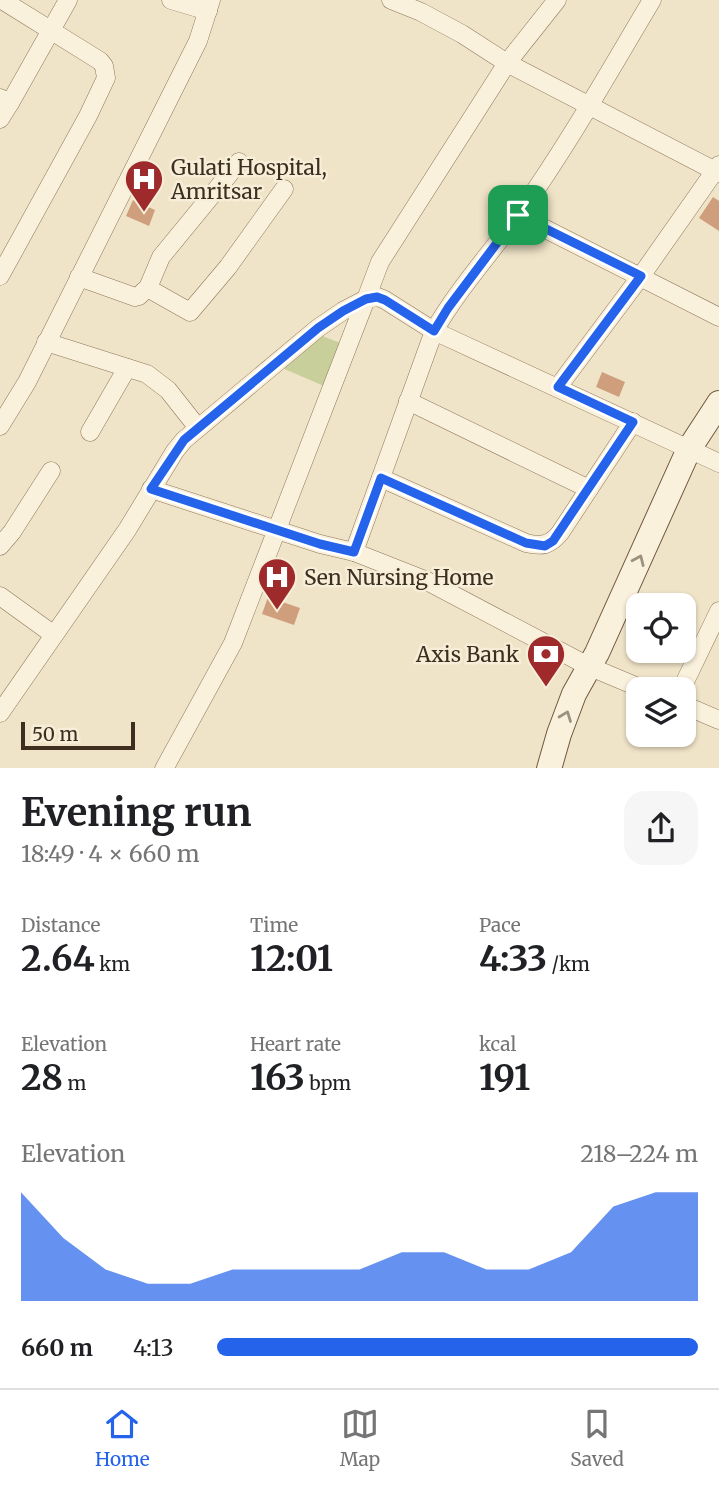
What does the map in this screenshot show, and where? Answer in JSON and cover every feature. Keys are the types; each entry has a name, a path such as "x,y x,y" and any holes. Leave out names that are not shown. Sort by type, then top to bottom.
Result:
{"street":[{"path":"0,276 106,78 104,66 100,61 2,0"},
{"path":"0,119 5,101 68,0"},
{"path":"0,426 27,382 198,41 209,5 171,0"},
{"path":"391,0 421,12 507,63 718,170 558,387"},
{"path":"164,768 233,643 380,262 507,63 557,0"},
{"path":"354,552 434,331 560,154 652,0"},
{"path":"79,277 135,297 147,289 162,257 239,162"},
{"path":"147,289 190,313 228,267 284,189"},
{"path":"518,215 719,317"},
{"path":"0,713 127,530 175,451 198,428 318,328 366,299 377,297 385,300 434,331 719,463"},
{"path":"46,342 158,380 198,428"},
{"path":"90,432 127,368"},
{"path":"408,401 589,489"},
{"path":"549,768 562,724 689,449 719,403"},
{"path":"381,478 535,545 545,546 553,541 633,422"},
{"path":"0,546 51,471"},
{"path":"151,489 275,530 354,552 425,580 588,666 626,682"},
{"path":"0,596 54,635"},
{"path":"687,677 719,611"},
{"path":"696,710 719,720"}],"green space":[{"path":"320,335 343,344 324,386 282,368"}],"building":[{"path":"713,197 719,201 719,231 699,218"},
{"path":"133,200 155,210 149,226 126,216"},
{"path":"602,372 625,382 619,397 596,387"},
{"path":"268,597 300,608 294,625 262,614"}],"place":[{"name":"Gulati Hospital, Amritsar","path":"144,213"},
{"name":"Sen Nursing Home","path":"277,611"},
{"name":"Axis Bank","path":"546,688"}],"route":[{"path":"518,215 641,276 558,387 633,422 553,541 545,546 526,543 381,478 354,552 320,544 151,489 184,440 318,328 343,311 366,299 377,297 434,331 448,308 518,215"}]}
